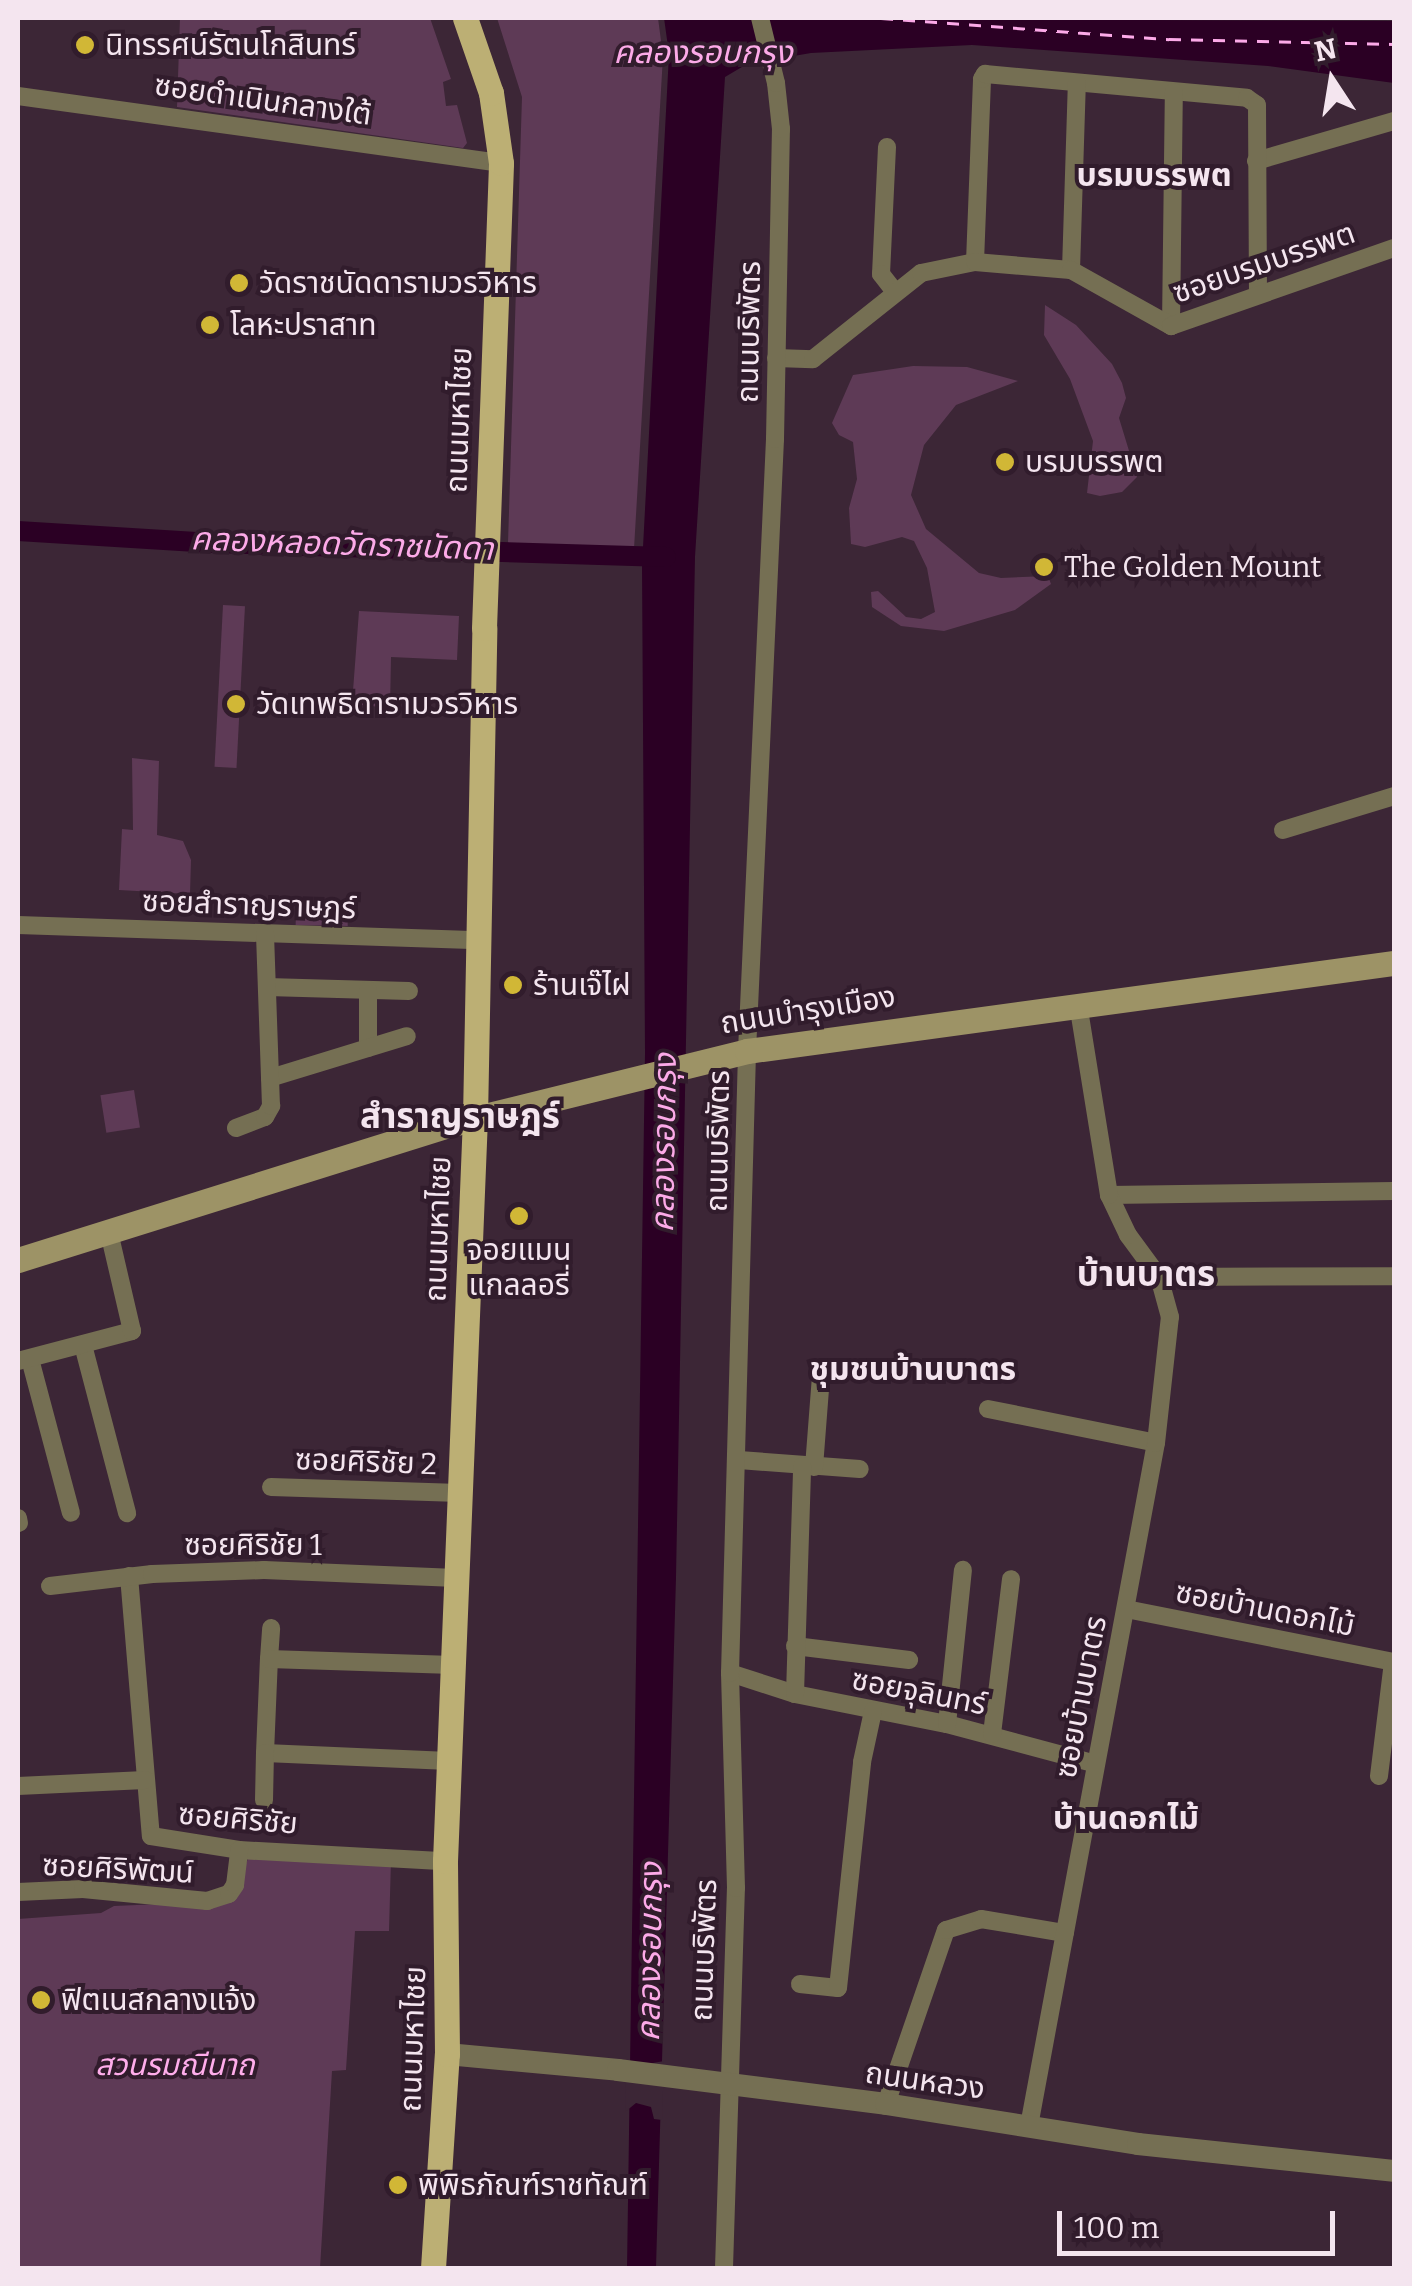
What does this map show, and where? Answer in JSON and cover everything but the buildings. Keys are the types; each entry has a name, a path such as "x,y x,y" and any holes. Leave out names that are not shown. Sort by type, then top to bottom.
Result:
{"main road":[{"name":"ถนนมหาไชย","path":"433,2268 447,2054 445,1861 475,1118 487,554 501,162 491,93 465,18"},
{"name":"ถนนบำรุงเมือง","path":"18,1260 475,1118 747,1051 1394,963"}],"street":[{"name":"ถนนบริพัตร","path":"724,2268 736,1888 730,1673 739,1460 747,1051 776,358 781,129 772,65 760,18"},
{"path":"975,262 983,76 1174,92 1253,102 1258,295"},
{"path":"1071,270 1077,82"},
{"path":"1172,326 1174,92"},
{"name":"ซอยดำเนินกลางใต้","path":"18,96 501,162"},
{"path":"1256,162 1394,121"},
{"path":"887,148 881,274 895,292"},
{"name":"ซอยบรมบรรพต","path":"776,358 813,359 921,273 975,262 1071,270 1172,326 1394,248"},
{"path":"1283,830 1394,796"},
{"name":"ซอยสำราญราษฎร์","path":"18,925 480,940"},
{"path":"236,1128 270,1113 265,933"},
{"path":"267,987 409,991"},
{"path":"368,990 368,1048"},
{"name":"ซอยบ้านบาตร","path":"1030,2126 1156,1443 1170,1317 1159,1277 1128,1235 1109,1195 1078,1004"},
{"path":"270,1078 407,1036"},
{"path":"1109,1195 1394,1191"},
{"path":"70,1513 24,1360 132,1332 109,1232"},
{"path":"1159,1277 1394,1276"},
{"path":"83,1346 126,1512"},
{"path":"795,1694 808,1466 820,1377"},
{"path":"988,1409 1156,1443"},
{"path":"739,1460 860,1470"},
{"name":"ซอยศิริชัย 2","path":"271,1486 460,1493"},
{"name":"ซอยศิริชัย 1","path":"50,1586 129,1576 264,1570 456,1578"},
{"path":"947,1724 963,1570"},
{"path":"129,1576 146,1780"},
{"path":"992,1734 1011,1579"},
{"name":"ซอยบ้านดอกไม้","path":"1126,1609 1394,1662"},
{"path":"264,1800 270,1628"},
{"path":"796,1646 909,1660"},
{"path":"269,1659 453,1665"},
{"path":"1379,1776 1394,1662"},
{"name":"ซอยจุลินทร์","path":"730,1673 795,1694 992,1734 1096,1764"},
{"path":"800,1984 838,1988 862,1762 872,1710"},
{"path":"265,1753 449,1761"},
{"name":"ซอยศิริชัย","path":"18,1786 146,1780 150,1836 238,1850 445,1861"},
{"name":"ซอยศิริพัฒน์","path":"18,1892 84,1889 206,1901 229,1894 234,1885 238,1850"},
{"path":"886,2104 946,1930 981,1919 1065,1934"},
{"name":"ถนนหลวง","path":"447,2054 618,2070 886,2104 1138,2144 1394,2170"}],"green space":[{"path":"180,18 430,18 451,79 443,82 446,106 457,105 467,143 463,148 177,107"},
{"path":"497,18 658,18 663,56 634,549 508,543 522,97"},
{"path":"1045,305 1076,325 1112,364 1122,383 1126,398 1119,418 1137,477 1122,492 1100,496 1087,493 1093,441 1070,379 1044,335"},
{"path":"913,366 967,367 1018,381 956,405 924,445 911,495 926,529 979,573 1001,578 1048,576 1051,584 1015,610 944,631 901,626 872,607 871,592 878,591 906,617 921,619 935,612 927,568 914,541 902,537 865,547 851,544 849,508 857,479 853,442 839,435 832,423 853,375"},
{"path":"223,605 245,606 236,768 215,767"},
{"path":"359,611 459,616 457,660 391,657 390,708 352,704"},
{"path":"132,758 159,761 157,835 183,841 191,860 190,894 119,890 122,829 133,830"},
{"path":"296,906 348,907 348,926 296,925"},
{"path":"134,1090 140,1128 106,1133 100,1095"},
{"name":"สวนรมณีนาถ","path":"250,1854 391,1860 389,1931 355,1931 346,2070 332,2071 320,2268 18,2268 18,1919 101,1913 114,1906 230,1901"}],"water":[{"name":"คลองรอบกรุง","path":"664,18 1394,21 1394,83 1268,66 972,45 811,53 747,64 725,77 695,557 676,1578 656,2268 627,2268 645,1053 642,566 669,54"}],"pier":[{"path":"626,2059 642,2065 664,2061 662,2120 654,2119 651,2107 636,2103 625,2112"}],"waterway":[{"name":"คลองหลอดวัดราชนัดดา","path":"18,531 217,543 666,557"}],"ferry route":[{"path":"881,18 1169,39 1394,44"}],"place":[{"name":"นิทรรศน์รัตนโกสินทร์","path":"85,45"},
{"name":"วัดราชนัดดารามวรวิหาร","path":"239,283"},
{"name":"โลหะปราสาท","path":"210,325"},
{"name":"บรมบรรพต","path":"1005,462"},
{"name":"The Golden Mount","path":"1044,567"},
{"name":"วัดเทพธิดารามวรวิหาร","path":"236,704"},
{"name":"ร้านเจ๊ไฝ","path":"513,985"},
{"name":"จอยแมน แกลลอรี่","path":"519,1216"},
{"name":"ฟิตเนสกลางแจ้ง","path":"41,2000"},
{"name":"พิพิธภัณฑ์ราชทัณฑ์","path":"398,2185"}],"district":[{"name":"บรมบรรพต","path":"1154,175"},
{"name":"สำราญราษฎร์","path":"460,1116"},
{"name":"บ้านบาตร","path":"1146,1274"},
{"name":"ชุมชนบ้านบาตร","path":"913,1369"},
{"name":"บ้านดอกไม้","path":"1126,1818"}]}
